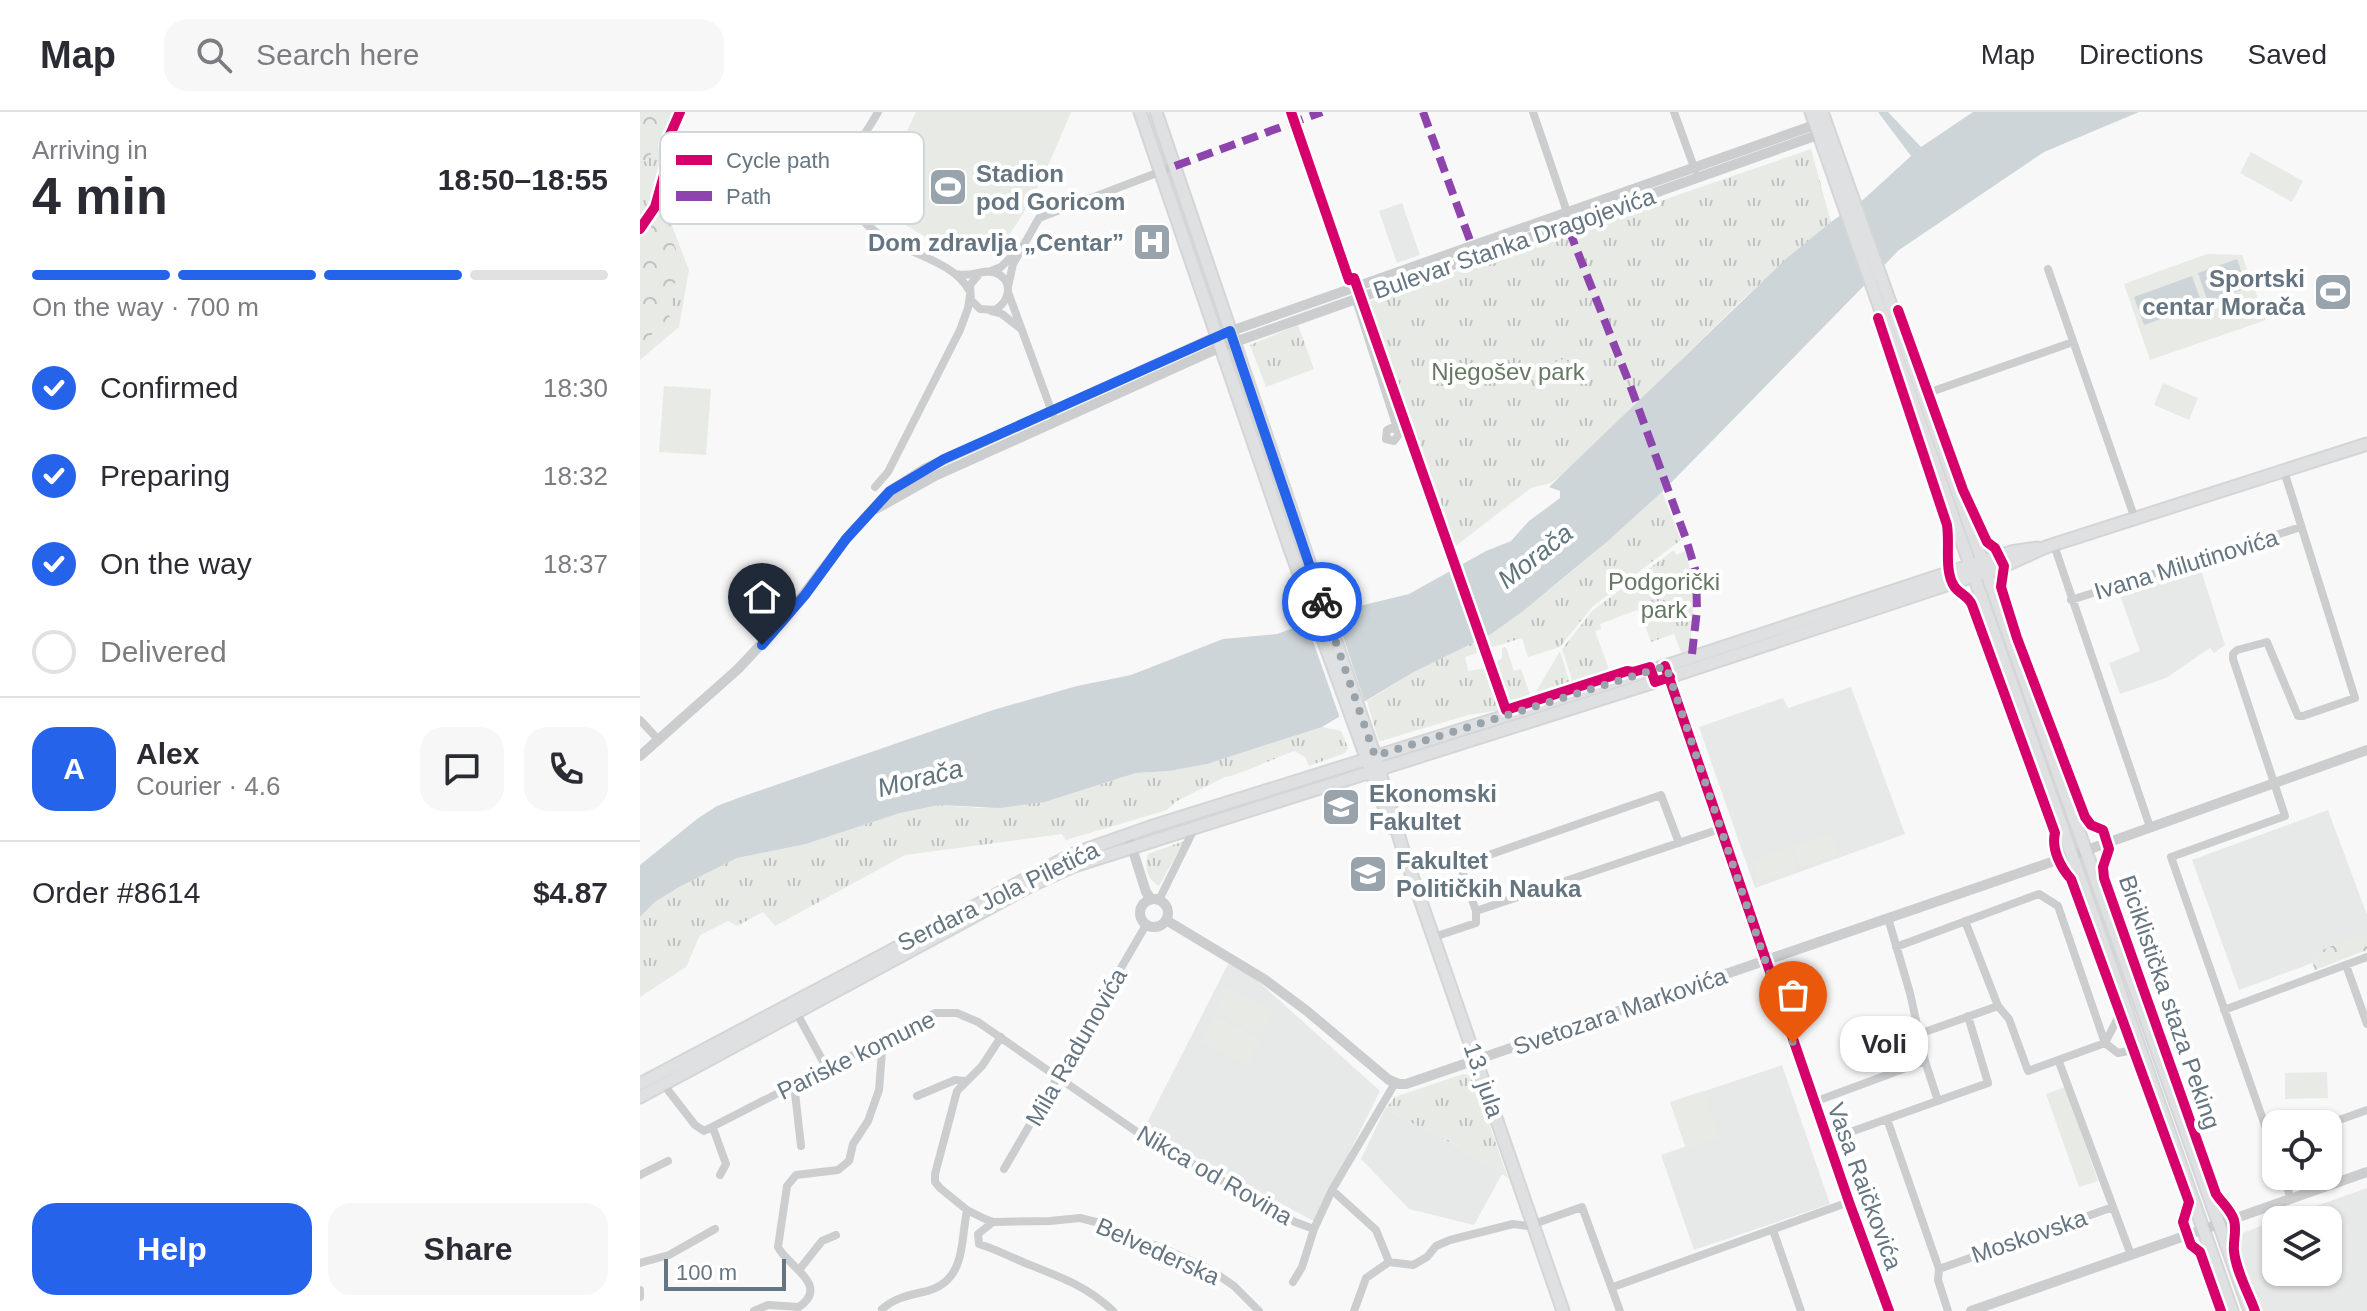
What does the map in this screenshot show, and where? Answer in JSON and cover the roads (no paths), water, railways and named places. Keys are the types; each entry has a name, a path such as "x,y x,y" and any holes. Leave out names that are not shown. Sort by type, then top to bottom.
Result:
{"main road":[{"path":"1140,112 1290,549 1363,738"},
{"path":"1156,112 1302,545 1363,738"},
{"path":"1811,112 1831,154 1888,314 1971,571 2232,1311"},
{"path":"1888,314 1922,395 1985,567 2250,1311"},
{"path":"1668,671 1985,567 2011,552 2050,546 2367,444"},
{"name":"Serdara Jola Piletića","path":"640,1097 1051,864 1128,835 1370,757 1668,671"},
{"name":"Serdara Jola Piletića","path":"640,1084 1074,866 1375,770 1668,671"},
{"name":"13. jula","path":"1363,738 1563,1311"}],"street":[{"path":"867,132 878,112"},
{"path":"1533,112 1567,212"},
{"path":"1674,112 1694,168"},
{"name":"Bulevar Stanka Dragojevića","path":"1474,251 1567,212 1817,128"},
{"path":"960,330 971,316 1002,305 1009,275 1021,247 1043,216 1175,166"},
{"name":"Bulevar Stanka Dragojevića","path":"640,756 712,695 756,652 805,595 846,539 874,510 1054,416 1219,342 1694,168"},
{"path":"866,224 961,279 974,304 1002,314 1021,328"},
{"path":"949,271 967,276 984,272 1003,265 1021,247"},
{"path":"2048,269 2135,519"},
{"path":"875,487 888,472 960,330 968,308 972,281 984,272 1000,275 1008,289 1054,416"},
{"path":"1354,294 1391,413 1392,430"},
{"path":"1922,395 2073,342"},
{"name":"Ivana Milutinovića","path":"2275,783 2233,654 2237,650 2267,642 2298,716 2355,698 2284,471"},
{"name":"Ivana Milutinovića","path":"2071,600 2301,527"},
{"path":"2050,546 2150,827"},
{"name":"Vasa Raičkovića","path":"1668,671 1814,1102 1889,1311"},
{"path":"640,720 654,735"},
{"name":"Svetozara Markovića","path":"1395,1083 1406,1084 1478,1061 2367,750"},
{"path":"2262,1112 2171,857 2283,818 2284,811 2275,783"},
{"path":"1434,937 1476,923 1476,911 1460,865 1661,795 1679,843"},
{"path":"1166,920 1155,927 1146,925 1140,908 1155,900 1195,827"},
{"path":"1476,911 1720,829"},
{"path":"1128,835 1146,892 1167,908 1166,920"},
{"path":"1896,947 2039,894 2058,906 2105,1043 2118,1053 2139,1049"},
{"path":"1888,918 1938,1101"},
{"path":"1166,920 1264,979 1395,1083"},
{"path":"1965,921 1998,1006 2009,1019 2028,1071 2105,1043 2124,1006"},
{"name":"Mila Radunovića","path":"1004,1169 1146,925"},
{"path":"2224,1010 2367,957"},
{"path":"2346,965 2367,1024"},
{"path":"1919,1034 1998,1006"},
{"path":"794,1008 826,1067"},
{"name":"Pariske komune","path":"713,1128 935,1013 966,1016 1059,1078"},
{"name":"Vasa Raičkovića","path":"1828,1140 1988,1083 1968,1016"},
{"name":"Belvederska","path":"1001,1037 982,1066 957,1091 935,1179 940,1188 967,1210 993,1222 1080,1218 1096,1222 1116,1233 1158,1246 1211,1270 1234,1286 1259,1311"},
{"path":"754,1311 768,1305 795,1308 803,1305 810,1294 810,1286 778,1247 787,1186 792,1178 838,1170 849,1161 853,1144 868,1121 879,1090 883,1039"},
{"name":"Vasa Raičkovića","path":"1814,1102 1925,1061"},
{"path":"2059,1062 2113,1207"},
{"name":"Nikca od Rovina","path":"1059,1078 1140,1134 1295,1222 1314,1229 1332,1190 1395,1083"},
{"path":"917,1096 955,1080 966,1081"},
{"path":"794,1084 801,1146"},
{"path":"664,1085 695,1125 704,1131 713,1128 726,1164 720,1175"},
{"path":"2342,1119 2367,1110"},
{"name":"Vasa Raičkovića","path":"1887,1119 1939,1269"},
{"path":"640,1175 668,1161"},
{"path":"1971,1311 2367,1172"},
{"path":"1332,1190 1376,1230 1389,1262"},
{"path":"2288,1190 2291,1199"},
{"path":"1613,1287 1849,1202"},
{"path":"1354,1311 1366,1278 1389,1262 1413,1265 1427,1257 1436,1246 1450,1240 1513,1224 1532,1224 1582,1207 1620,1311"},
{"name":"Moskovska","path":"1948,1311 1938,1280 1939,1269 2113,1207 2131,1255"},
{"path":"882,1309 902,1296 937,1289 952,1277 961,1252 967,1210"},
{"path":"993,1222 978,1234 979,1244 1062,1277 1097,1296 1113,1311"},
{"path":"640,1263 669,1255 715,1229"},
{"path":"1293,1282 1302,1267 1314,1229"},
{"path":"1773,1230 1801,1311"},
{"path":"799,1270 822,1241 836,1235"},
{"path":"640,1290 640,1297"}],"water":[{"name":"Morača","path":"1878,112 1888,112 1921,147 1973,112 2139,112 2044,152 1899,250 1662,492 1608,541 1491,634 1412,673 1322,727 1207,764 1136,773 1045,802 1000,808 939,805 900,813 806,844 737,858 679,887 655,902 640,917 640,865 717,806 993,710 1077,686 1131,675 1223,639 1277,634 1343,610 1409,594 1486,551 1511,541 1529,521 1560,498 1560,491 1549,487 1787,258 1864,199 1911,156"},
{"path":"2237,259 2247,288 2208,302 2198,273"},
{"path":"2192,276 2202,304 2144,325 2134,297"}],"place":[{"name":"Stadion pod Goricom","path":"948,187"},
{"name":"Dom zdravlja „Centar”","path":"1152,242"},
{"name":"Sportski centar Morača","path":"2333,292"},
{"name":"Ekonomski Fakultet","path":"1341,807"},
{"name":"Fakultet Političkih Nauka","path":"1368,874"},
{"name":"Voli","path":"1793,1043"}],"park label":[{"name":"Njegošev park","path":"1508,371"},
{"name":"Podgorički park","path":"1664,595"}]}
